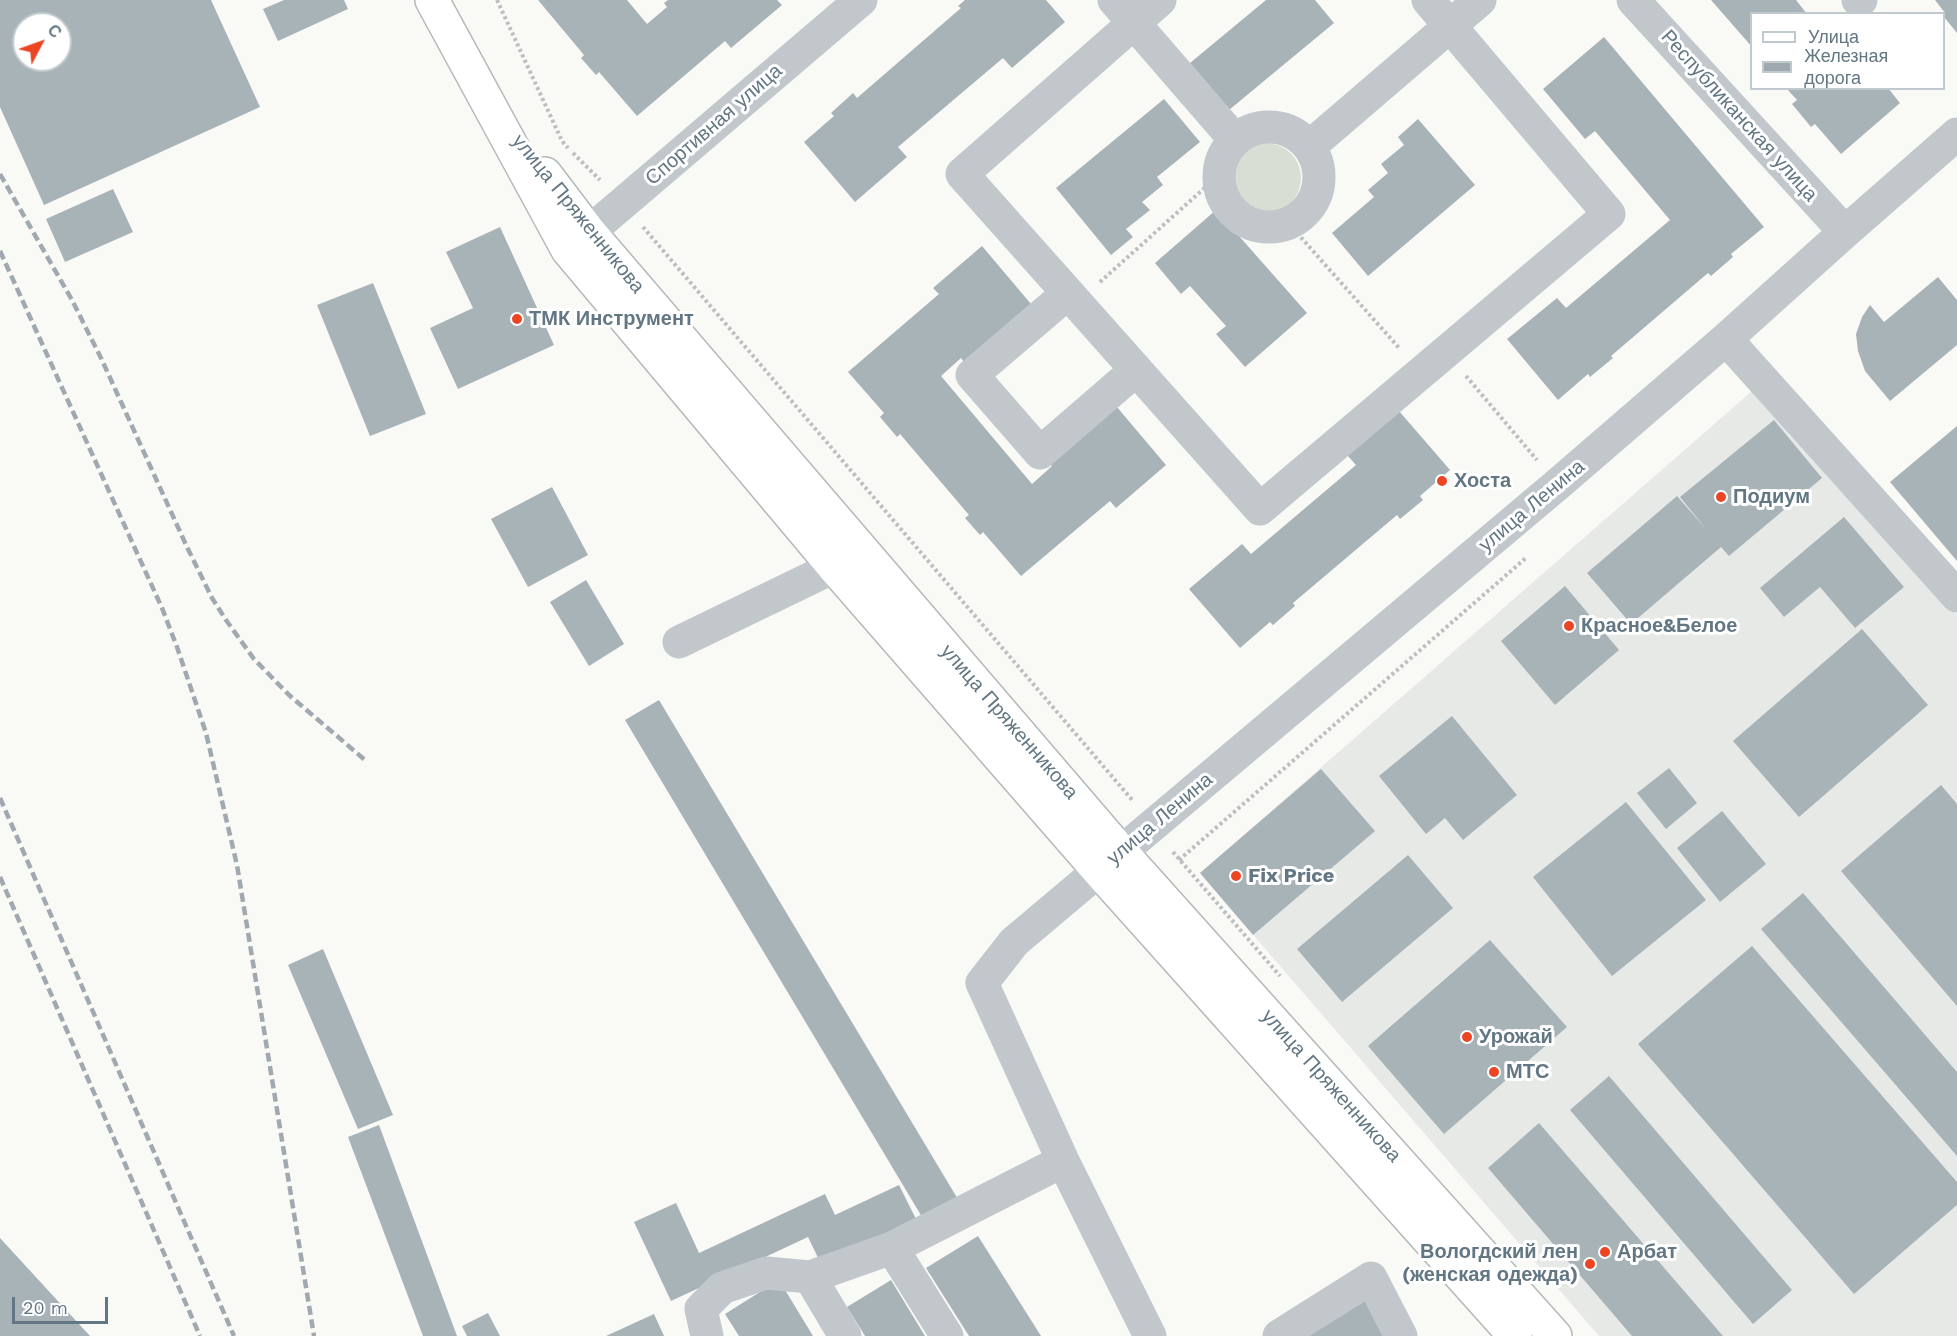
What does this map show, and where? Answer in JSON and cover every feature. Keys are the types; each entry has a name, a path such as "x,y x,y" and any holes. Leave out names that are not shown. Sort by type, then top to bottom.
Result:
{"main road":[{"name":"улица Пряженникова","path":"432,0 482,91 578,241 834,567 1555,1336"},
{"name":"улица Пряженникова","path":"578,241 1515,1336"}],"street":[{"path":"1160,0 1124,12 962,174 1260,509 1610,214 1428,0"},
{"path":"1309,147 1480,0"},
{"name":"Республиканская улица","path":"1633,0 1845,232"},
{"name":"Спортивная улица","path":"578,241 840,7"},
{"path":"1124,12 1235,140"},
{"path":"1274,127 1290,131 1304,140 1309,147 1314,153 1319,169 1319,186 1313,201 1303,215 1289,224 1272,228 1256,226 1240,219 1228,207 1220,192 1218,176 1221,159 1229,145 1242,134 1257,128 1274,127"},
{"name":"улица Ленина","path":"1063,1161 982,983 1014,942 1558,484 1957,134"},
{"path":"1072,298 972,375 1040,453 1136,370"},
{"path":"1726,339 1957,596"},
{"path":"679,642 834,567"},
{"path":"707,1336 701,1309 722,1288 766,1273 810,1277 892,1248 1063,1161 1150,1336"},
{"path":"892,1248 947,1336"},
{"path":"810,1277 845,1336"},
{"path":"1279,1336 1371,1278 1401,1336"}],"path":[{"path":"497,0 562,141 623,203 1153,825 1179,860 1281,977"},
{"path":"1072,298 1218,176"},
{"path":"1289,224 1558,484"},
{"path":"1179,860 1536,549"}],"shaded area":[{"path":"1266,143 1285,149 1295,159 1301,178 1295,197 1285,207 1266,213 1247,207 1237,197 1231,178 1237,159 1247,149"},
{"path":"1759,385 1957,615 1957,1336 1599,1336 1200,873"}],"building":[{"path":"0,0 211,0 260,107 44,205 0,107"},
{"path":"284,0 344,0 348,9 278,41 263,9"},
{"path":"538,0 627,0 647,24 667,7 664,3 668,0 777,0 782,5 731,48 725,41 637,116 599,72 596,75 581,58 584,55"},
{"path":"965,0 1046,0 1065,22 1012,68 1003,58 898,147 907,157 855,202 804,142 834,116 831,113 853,93 857,98 961,8 958,6"},
{"path":"1266,0 1315,0 1334,23 1229,110 1190,63"},
{"path":"1711,0 1796,0 1805,12 1750,12 1750,45"},
{"path":"1935,0 1957,0 1957,33 1945,18 1944,12"},
{"path":"1604,37 1764,227 1731,254 1733,257 1711,276 1708,273 1611,356 1613,358 1590,377 1588,374 1558,400 1507,339 1557,298 1566,308 1670,220 1595,131 1585,139 1543,89"},
{"path":"1788,90 1890,90 1900,103 1841,154 1815,124 1811,127 1792,104 1797,100"},
{"path":"1164,99 1200,142 1157,177 1163,185 1142,202 1150,210 1126,229 1133,237 1111,255 1056,188"},
{"path":"1418,119 1475,185 1368,276 1332,233 1374,197 1368,190 1388,173 1381,164 1404,145 1398,137"},
{"path":"113,189 133,232 65,262 46,219"},
{"path":"1216,210 1307,313 1245,367 1216,334 1226,326 1190,286 1181,294 1155,263"},
{"path":"500,227 554,345 458,389 430,328 473,308 446,252"},
{"path":"982,246 1031,304 964,362 961,358 941,376 1032,484 1052,466 1049,463 1116,406 1166,465 1116,508 1110,501 1021,576 983,532 980,535 965,518 969,515 900,434 897,437 880,417 884,413 848,372 939,294 933,288"},
{"path":"1938,277 1957,300 1957,345 1890,401 1865,371 1858,351 1856,334 1862,317 1870,305 1884,322"},
{"path":"373,283 426,414 370,436 317,305"},
{"path":"1399,411 1450,470 1420,496 1423,500 1400,519 1397,515 1293,603 1295,606 1273,625 1270,622 1240,648 1189,589 1242,544 1251,554 1356,465 1347,455"},
{"path":"1774,420 1822,478 1729,556 1721,547 1631,624 1587,573 1677,496 1706,529 1680,497"},
{"path":"1957,426 1957,561 1890,482"},
{"path":"552,487 588,555 528,587 491,519"},
{"path":"1844,517 1904,587 1855,628 1820,587 1784,617 1760,588"},
{"path":"586,580 624,644 589,666 550,602"},
{"path":"1565,586 1619,650 1555,705 1501,641"},
{"path":"1862,629 1928,705 1799,817 1733,741"},
{"path":"659,700 959,1201 925,1222 625,720"},
{"path":"1452,716 1517,795 1463,840 1445,818 1426,834 1379,776"},
{"path":"1669,768 1697,803 1666,829 1637,793"},
{"path":"1321,769 1375,831 1253,935 1200,873"},
{"path":"1941,785 1957,804 1957,1006 1841,871"},
{"path":"1626,802 1706,900 1612,976 1533,877"},
{"path":"1722,811 1766,864 1720,902 1677,848"},
{"path":"1408,855 1453,908 1342,1002 1297,949"},
{"path":"1803,893 1957,1072 1957,1156 1761,929"},
{"name":"Урожай","path":"1490,940 1567,1027 1444,1134 1368,1046"},
{"path":"1752,946 1957,1182 1957,1205 1854,1294 1638,1044"},
{"path":"323,949 393,1115 358,1129 288,965"},
{"path":"1609,1076 1792,1290 1753,1324 1570,1110"},
{"name":"Арбат","path":"1539,1123 1723,1336 1632,1336 1488,1168"},
{"path":"379,1125 457,1336 423,1336 348,1137"},
{"path":"899,1185 916,1219 821,1264 808,1237 671,1301 634,1222 676,1203 699,1253 825,1194 835,1215"},
{"path":"978,1236 1041,1336 969,1336 926,1268"},
{"path":"0,1238 90,1336 0,1336"},
{"path":"779,1280 813,1336 739,1336 725,1314"},
{"path":"891,1280 925,1336 865,1336 847,1307"},
{"path":"1364,1299 1383,1336 1292,1336"},
{"path":"488,1313 500,1336 467,1336 462,1326"},
{"path":"654,1314 664,1336 606,1336"}],"railway":[{"path":"0,174 72,300 212,598 254,659 289,695 365,760"},
{"path":"0,251 162,608 206,733 237,865 314,1336"},
{"path":"0,798 234,1336"},
{"path":"0,877 200,1336"}],"place":[{"name":"ТМК Инструмент","path":"517,319"},
{"name":"Хоста","path":"1442,481"},
{"name":"Подиум","path":"1721,497"},
{"name":"Красное&Белое","path":"1569,626"},
{"name":"Fix Price","path":"1236,876"},
{"name":"Урожай","path":"1467,1037"},
{"name":"МТС","path":"1494,1072"},
{"name":"Арбат","path":"1605,1252"},
{"name":"Вологдский лен (женская одежда)","path":"1590,1264"}]}
